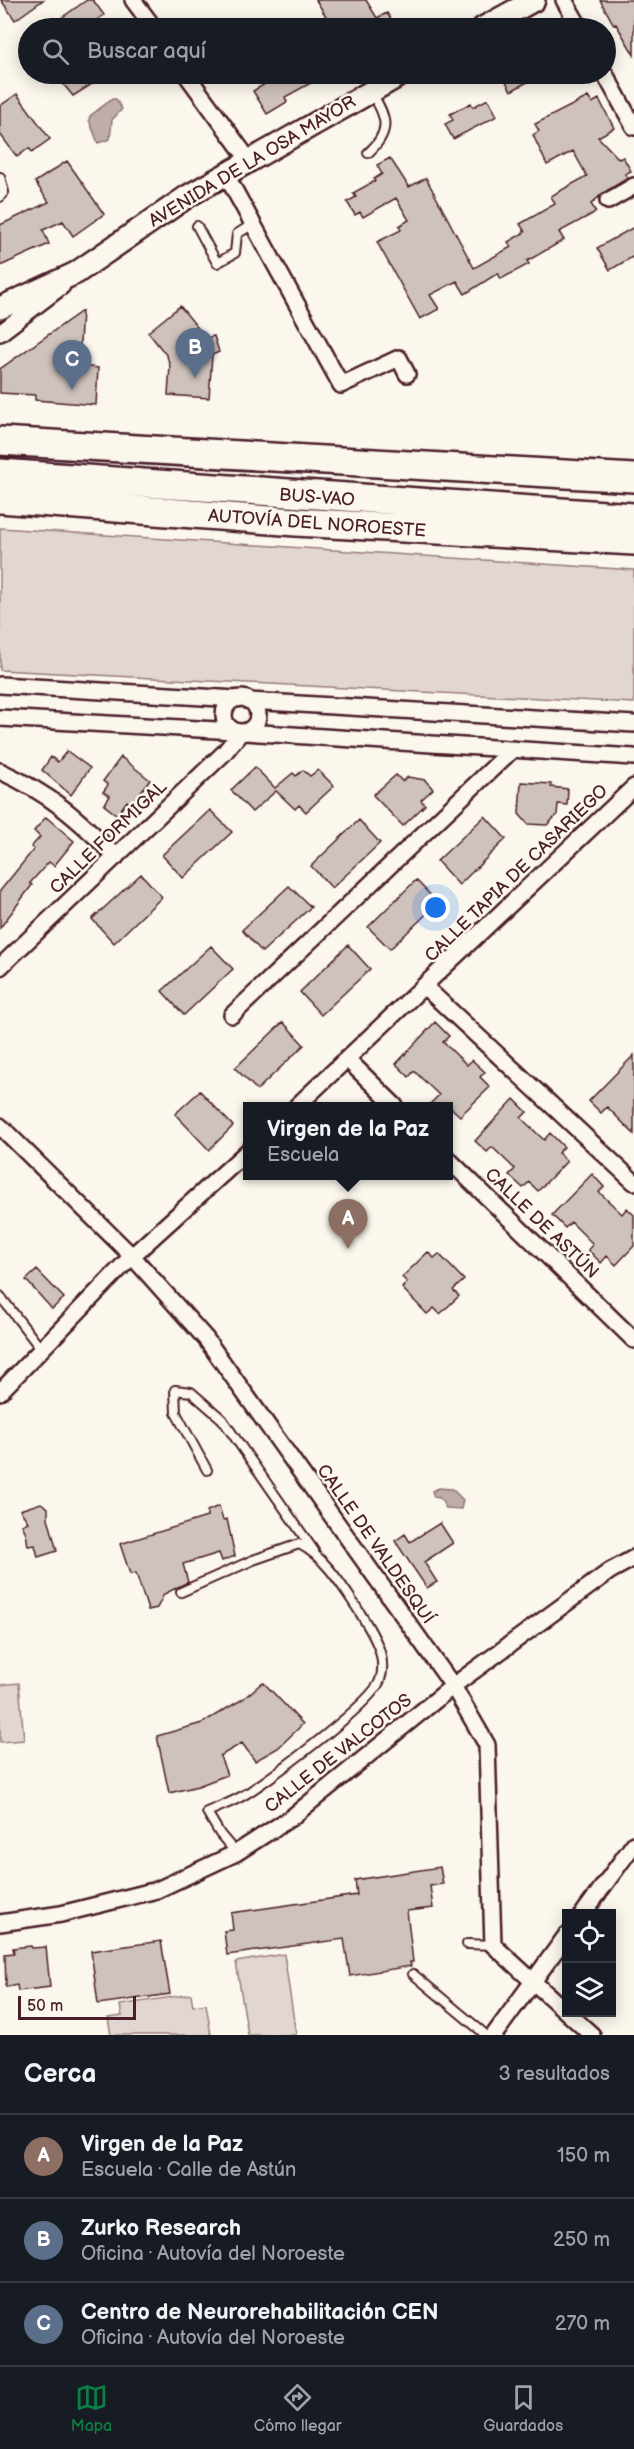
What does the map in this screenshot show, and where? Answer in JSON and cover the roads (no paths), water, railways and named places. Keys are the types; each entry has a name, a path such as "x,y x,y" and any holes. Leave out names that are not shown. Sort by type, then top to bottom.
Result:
{"highway":[{"path":"0,425 122,434 379,447 603,477"},
{"path":"0,441 634,478"},
{"path":"0,462 634,500"},
{"name":"BUS-VAO","path":"0,474 634,517"},
{"name":"AUTOVÍA DEL NOROESTE","path":"0,499 366,527 634,541"},
{"path":"366,527 432,543 634,556"}],"street":[{"path":"133,0 146,18"},
{"path":"564,0 574,18"},
{"path":"499,18 524,3"},
{"path":"193,84 248,159"},
{"name":"AVENIDA DE LA OSA MAYOR","path":"0,333 76,273 179,201 248,159 383,84"},
{"path":"610,84 634,127"},
{"path":"225,173 341,385 399,358 407,374"},
{"path":"608,201 634,186"},
{"name":"AVENIDA DE LA OSA MAYOR","path":"0,308 76,273"},
{"path":"0,685 634,724"},
{"path":"243,700 256,708 258,717 254,727 240,731 227,724 225,714 229,705 243,700"},
{"path":"0,717 634,758"},
{"name":"CALLE FORMIGAL","path":"0,967 224,753 240,731"},
{"path":"232,1015 513,749"},
{"path":"0,771 26,783 75,816 116,857"},
{"name":"CALLE TAPIA DE CASARIEGO","path":"302,1102 634,787"},
{"name":"CALLE TAPIA DE CASARIEGO","path":"425,987 634,1182"},
{"path":"348,1060 390,1102"},
{"name":"CALLE DE VALDESQUÍ","path":"0,1126 132,1256 206,1339 453,1686 487,1746 493,1945"},
{"path":"0,1392 132,1256 243,1156"},
{"name":"CALLE DE ASTÚN","path":"453,1164 634,1340"},
{"name":"CALLE DE VALCOTOS","path":"0,1923 62,1914 157,1890 236,1853 292,1817 453,1686 610,1571 634,1558"},
{"path":"587,1909 634,1844"},
{"path":"495,2035 562,1943"},
{"path":"493,1945 592,2035"}],"lane":[{"path":"368,153 378,143 385,125 382,108 371,90"},
{"path":"0,177 4,192 0,197"},
{"path":"198,226 217,263 235,253 237,234 254,224"},
{"path":"0,1298 41,1349"},
{"path":"207,1470 176,1413 175,1390 191,1392 222,1419 365,1621 383,1663 381,1679 374,1693 247,1794 207,1812 220,1834 236,1853"},
{"path":"182,1592 253,1560 299,1544 315,1552"},
{"path":"466,1944 493,1945"},
{"path":"413,1974 486,2035"}],"place":[{"name":"Zurko Research","path":"195,378"},
{"name":"Centro de Neurorehabilitación CEN","path":"72,390"},
{"name":"Virgen de la Paz","path":"348,1249"}]}
